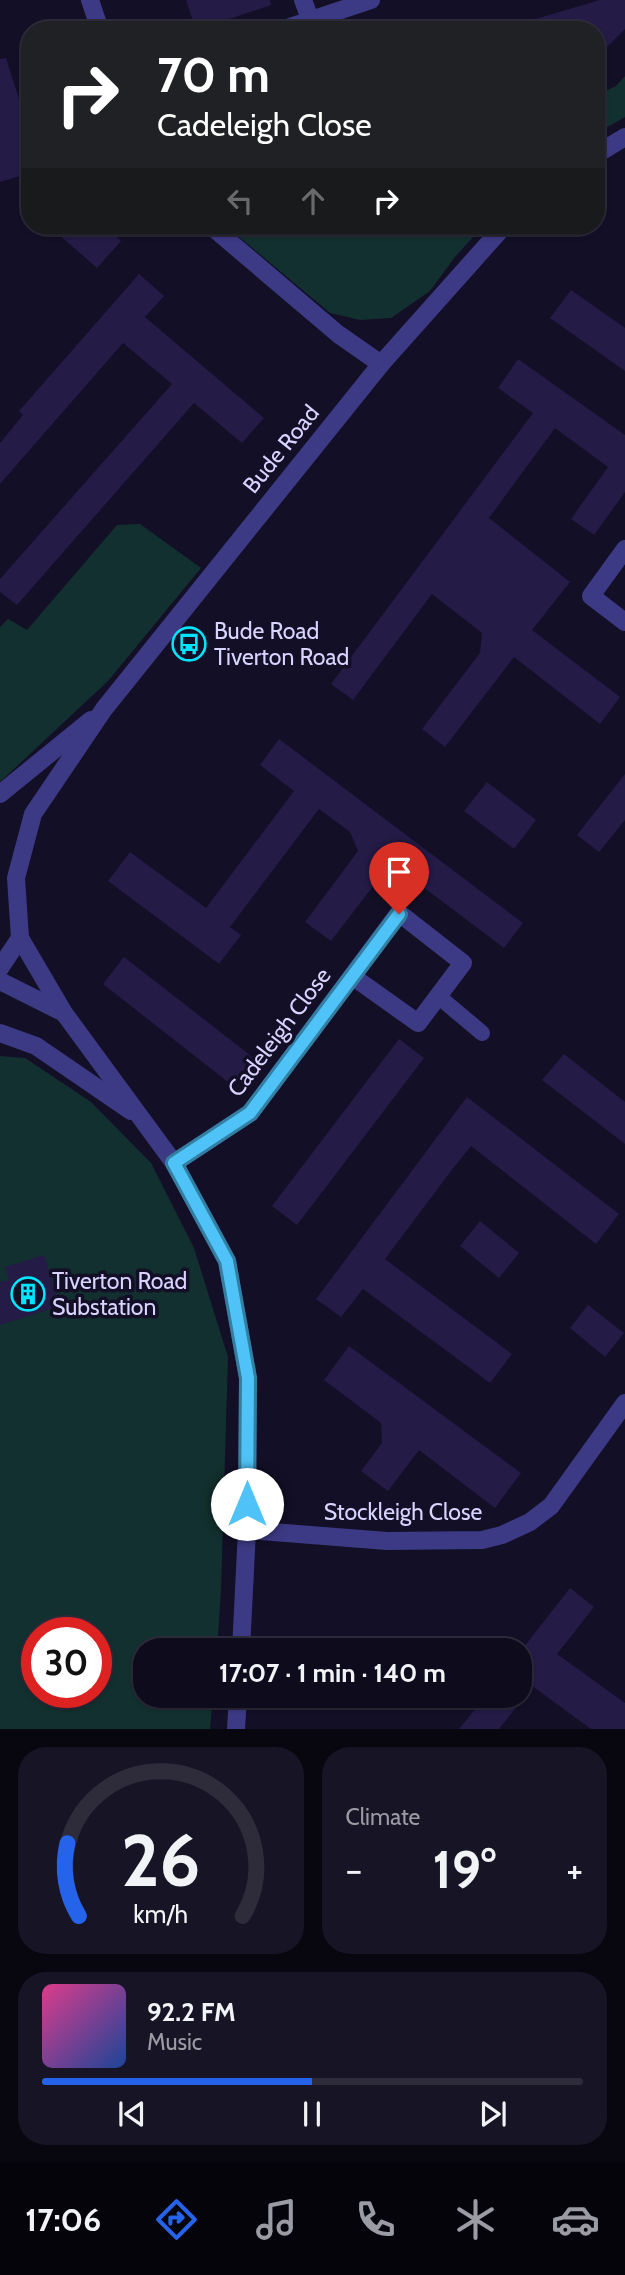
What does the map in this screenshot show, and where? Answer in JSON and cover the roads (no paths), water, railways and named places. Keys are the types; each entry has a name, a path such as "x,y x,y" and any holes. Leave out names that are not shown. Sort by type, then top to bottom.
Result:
{"street":[{"path":"90,0 97,21"},
{"path":"303,0 310,19"},
{"path":"305,21 371,0"},
{"path":"605,149 625,137"},
{"path":"222,235 338,334 381,364"},
{"name":"Bude Road","path":"20,938 16,878 33,814 104,709 381,364 496,235"},
{"path":"625,549 590,596 625,622"},
{"name":"Bude Road","path":"0,794 104,709"},
{"name":"Cadeleigh Close","path":"174,1163 250,1113 352,976 399,914 463,963 418,1023 352,976"},
{"path":"0,968 20,938 64,1013 174,1163 227,1261 248,1378 247,1530 242,1638"},
{"path":"0,981 64,1013"},
{"path":"0,1033 36,1046 145,1121"},
{"name":"Stockleigh Close","path":"247,1530 387,1541 482,1540 502,1535 530,1522 551,1506 625,1403"},
{"path":"236,1729 237,1708"}],"lane":[{"path":"438,996 482,1033"}],"place":[{"name":"Bude Road Tiverton Road","path":"189,644"},
{"name":"Tiverton Road Substation","path":"28,1294"}]}
